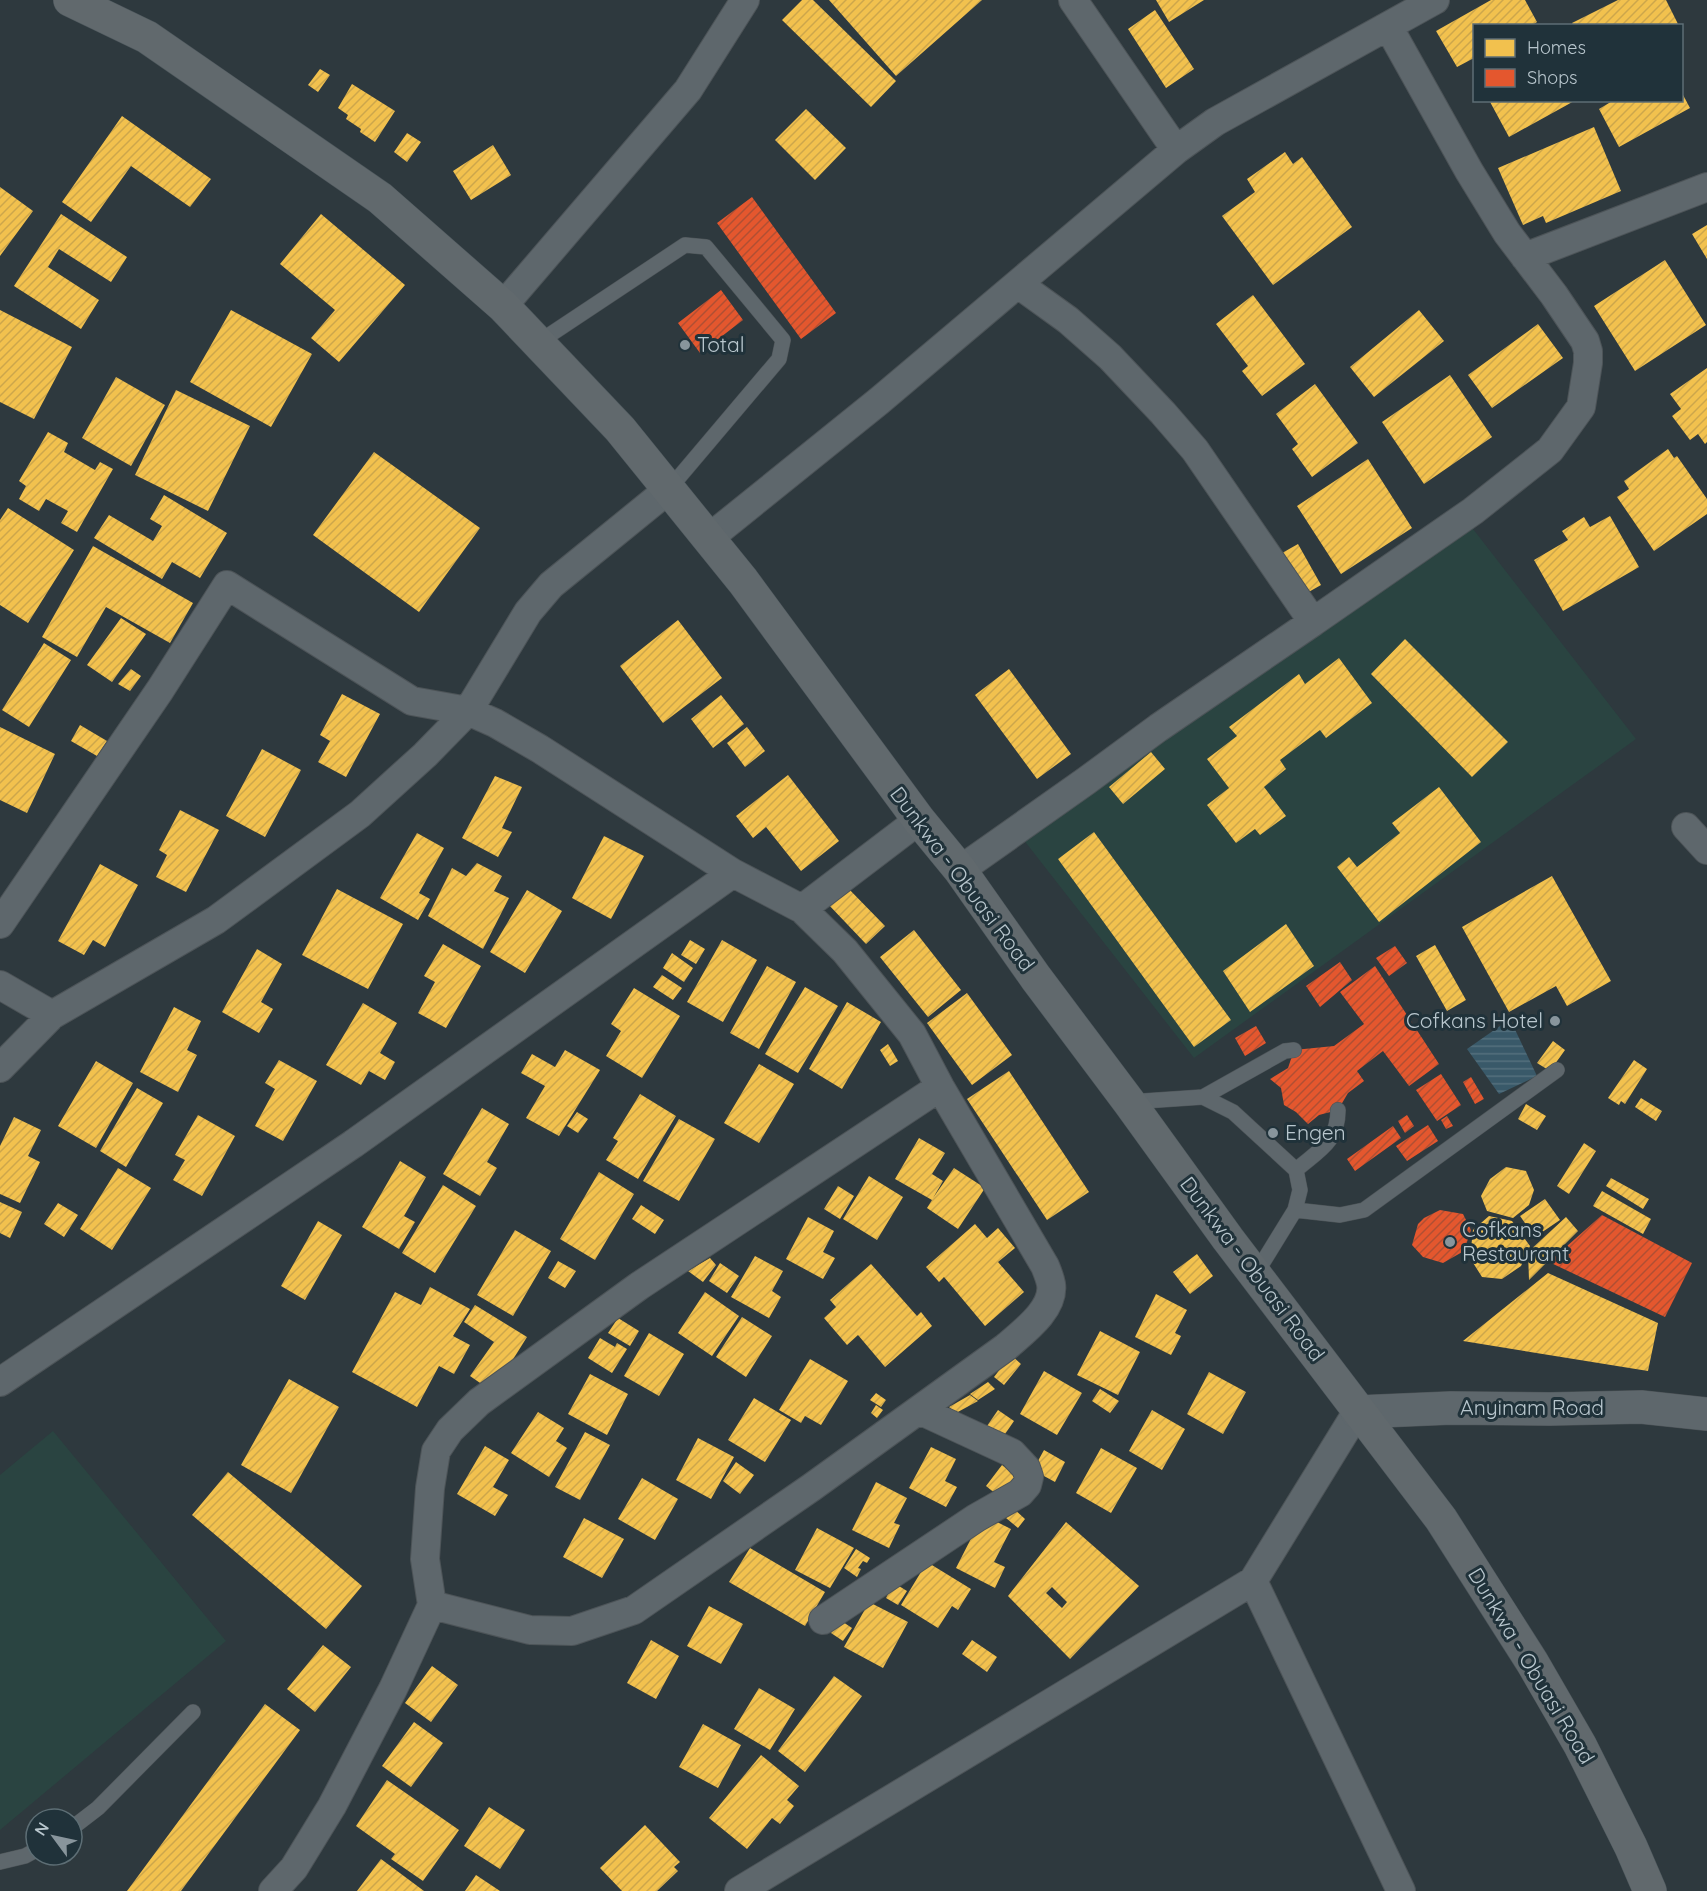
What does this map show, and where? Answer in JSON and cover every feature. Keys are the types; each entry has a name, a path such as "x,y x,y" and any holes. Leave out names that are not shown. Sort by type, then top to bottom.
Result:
{"main road":[{"name":"Dunkwa - Obuasi Road","path":"70,0 147,37 380,198 503,306 620,429 743,581 919,820 960,870 1036,978 1255,1275 1357,1412 1441,1519 1532,1662 1580,1745 1631,1847 1650,1891"}],"street":[{"path":"503,306 688,90 745,0"},
{"path":"1073,0 1176,150"},
{"path":"709,538 879,401 1176,150 1215,122 1435,0"},
{"path":"960,870 1158,728 1506,486 1550,450 1581,407 1588,363 1585,341 1507,233 1469,171 1388,26"},
{"path":"1525,257 1707,187"},
{"path":"1018,284 1068,320 1110,357 1169,420 1195,450 1313,622"},
{"path":"0,1068 52,1015 216,920 360,814 426,755 468,711 528,612 551,585 669,489"},
{"path":"0,924 160,690 227,585 412,701 468,711 495,723 540,749 733,873 802,909 845,951 912,1034 940,1087 1045,1266 1051,1285 1050,1297 1043,1311 1006,1347 920,1410 634,1610 572,1631 530,1630 432,1605"},
{"path":"802,909 919,820"},
{"path":"1686,827 1707,850"},
{"path":"0,1382 353,1144 733,873"},
{"path":"0,985 52,1015"},
{"path":"273,1891 294,1868 332,1806 393,1689 432,1605 425,1559 430,1488 436,1451 450,1430 479,1402 536,1363 639,1286 940,1087"},
{"name":"Anyinam Road","path":"1357,1412 1451,1408 1550,1410 1641,1407 1707,1414"},
{"path":"823,1620 967,1524 1020,1493 1027,1485 1029,1477 1026,1468 1012,1453 920,1410"},
{"path":"739,1891 1253,1581 1357,1412"},
{"path":"1253,1581 1397,1890"}],"lane":[{"path":"539,342 685,245 706,247 783,340 779,359 669,489"},
{"path":"1129,1102 1203,1097 1285,1051 1294,1050"},
{"path":"1295,1210 1340,1215 1364,1210 1557,1070"},
{"path":"1203,1097 1233,1112 1296,1170 1300,1190 1295,1210 1255,1275"},
{"path":"1296,1170 1330,1141 1338,1125 1338,1110"},
{"path":"84,1819 98,1808 193,1712"},
{"path":"0,1862 24,1856"}],"green space":[{"path":"1463,516 1636,739 1194,1058 1023,839"},
{"path":"53,1431 226,1641 28,1807 24,1807 24,1810 0,1830 0,1475"}],"water":[{"path":"1510,1019 1537,1076 1499,1094 1467,1049"}],"building: Homes":[{"path":"802,0 813,0 896,81 871,107 782,20"},
{"path":"829,0 982,0 896,76"},
{"path":"1156,0 1204,0 1169,22"},
{"path":"1491,0 1525,0 1537,22 1534,24 1473,24 1473,59 1457,67 1436,31"},
{"path":"1618,0 1666,0 1678,24 1573,24"},
{"path":"1155,10 1194,69 1166,88 1128,29"},
{"path":"320,69 330,75 318,92 308,85"},
{"path":"352,84 395,111 375,142 360,132 361,129 346,119 348,115 338,108"},
{"path":"1683,95 1690,108 1619,147 1599,109 1611,102 1683,102"},
{"path":"1490,102 1572,102 1509,137"},
{"path":"806,109 846,148 815,180 775,140"},
{"path":"122,116 211,179 190,207 131,166 91,222 62,202"},
{"path":"1594,127 1621,191 1546,223 1543,216 1523,225 1498,168"},
{"path":"407,133 421,142 407,162 394,152"},
{"path":"493,145 511,175 471,200 453,171"},
{"path":"1285,152 1293,164 1302,157 1352,227 1273,285 1222,216 1255,192 1247,179"},
{"path":"0,187 33,211 0,256"},
{"path":"61,214 127,257 111,282 59,249 48,267 99,300 81,329 14,286"},
{"path":"321,214 405,285 339,362 311,338 335,310 280,264"},
{"path":"1707,225 1707,259 1692,234"},
{"path":"1665,260 1706,325 1635,371 1594,306"},
{"path":"1253,295 1305,364 1262,396 1242,371 1248,366 1216,324"},
{"path":"0,310 72,347 34,419 0,402"},
{"path":"231,310 312,354 271,427 190,382"},
{"path":"1419,310 1444,341 1374,397 1350,367"},
{"path":"1538,324 1563,358 1492,408 1468,375"},
{"path":"1707,368 1707,442 1705,444 1698,434 1690,440 1672,416 1681,409 1670,394"},
{"path":"1450,375 1492,437 1424,484 1382,422"},
{"path":"116,377 165,405 131,466 82,438"},
{"path":"1315,384 1358,443 1312,477 1292,449 1298,444 1276,414"},
{"path":"176,390 250,426 208,511 135,475"},
{"path":"48,432 68,443 64,452 95,470 100,462 113,469 77,532 61,523 68,511 46,499 39,511 19,499 26,486 19,481"},
{"path":"1668,449 1674,458 1677,456 1707,499 1707,514 1654,551 1617,497 1629,489 1624,481"},
{"path":"374,452 480,528 419,612 313,535"},
{"path":"1368,459 1412,528 1341,574 1297,506"},
{"path":"164,495 227,533 200,578 172,562 162,579 94,538 109,515 153,541 162,526 150,519"},
{"path":"8,508 74,550 28,623 0,605 0,520"},
{"path":"1610,516 1639,567 1563,611 1534,560 1568,540 1562,531 1584,517 1590,527"},
{"path":"1298,544 1321,585 1298,598 1275,557"},
{"path":"93,546 193,603 170,643 106,607 77,657 42,637"},
{"path":"121,618 146,634 112,682 87,665"},
{"path":"678,620 722,678 663,723 620,666"},
{"path":"1405,639 1508,742 1472,777 1371,674"},
{"path":"44,643 71,660 29,727 2,710"},
{"path":"1339,658 1372,703 1326,738 1320,730 1280,760 1286,769 1264,787 1286,816 1260,835 1255,829 1236,843 1207,805 1229,788 1207,759 1237,736 1229,727 1299,674 1305,684"},
{"path":"131,669 141,676 130,691 118,684"},
{"path":"1009,669 1071,754 1037,779 975,695"},
{"path":"342,694 380,714 346,777 318,762 330,741 320,735"},
{"path":"721,695 744,724 713,748 691,719"},
{"path":"80,725 107,741 97,756 71,741"},
{"path":"0,727 55,754 27,813 0,800"},
{"path":"747,727 765,751 745,767 727,743"},
{"path":"262,749 301,770 265,837 226,816"},
{"path":"1151,752 1165,769 1123,804 1109,787"},
{"path":"788,775 839,841 801,871 766,827 753,838 736,816"},
{"path":"495,776 522,787 502,828 512,832 498,857 462,838"},
{"path":"1439,787 1481,842 1379,922 1337,867 1349,857 1357,867 1400,833 1392,823"},
{"path":"180,810 219,830 186,892 156,877 167,855 159,850"},
{"path":"1094,832 1231,1020 1194,1047 1058,859"},
{"path":"417,833 444,848 419,893 430,899 418,920 380,898"},
{"path":"604,836 644,856 611,919 572,898"},
{"path":"477,863 502,876 494,891 509,898 483,949 428,916 452,868 466,876"},
{"path":"100,864 138,885 105,947 93,940 84,955 58,941"},
{"path":"1552,876 1611,981 1567,1006 1556,986 1509,1012 1462,927"},
{"path":"845,885 885,926 866,944 827,903"},
{"path":"337,889 403,924 368,989 302,955"},
{"path":"527,890 562,911 525,973 490,952"},
{"path":"1286,924 1314,966 1250,1012 1223,971"},
{"path":"914,930 961,990 928,1017 880,957"},
{"path":"690,940 705,949 696,964 681,955"},
{"path":"722,940 757,960 723,1022 687,1002"},
{"path":"443,944 481,966 446,1028 418,1013 435,982 424,976"},
{"path":"1435,945 1466,1000 1447,1011 1416,956"},
{"path":"257,949 282,964 261,1002 273,1009 259,1033 222,1012"},
{"path":"672,953 693,968 684,982 663,968"},
{"path":"767,966 796,982 759,1049 730,1033"},
{"path":"662,975 682,988 673,1000 653,987"},
{"path":"805,987 838,1006 798,1073 765,1054"},
{"path":"634,988 680,1016 642,1078 606,1056 621,1031 611,1024"},
{"path":"967,993 1012,1055 972,1085 927,1023"},
{"path":"847,1002 881,1022 842,1089 809,1069"},
{"path":"363,1003 397,1023 380,1053 395,1062 385,1080 369,1071 361,1085 326,1065"},
{"path":"174,1007 201,1021 187,1050 197,1055 178,1092 140,1072"},
{"path":"1553,1041 1565,1050 1550,1071 1537,1063"},
{"path":"888,1044 898,1061 890,1066 880,1050"},
{"path":"565,1050 600,1070 559,1136 526,1118 545,1086 521,1073 532,1054 555,1067"},
{"path":"279,1060 317,1081 283,1141 255,1126 275,1089 265,1083"},
{"path":"1634,1060 1647,1069 1625,1104 1621,1101 1619,1105 1608,1098"},
{"path":"96,1061 133,1083 96,1148 58,1126"},
{"path":"759,1064 794,1084 759,1143 724,1123"},
{"path":"1009,1071 1089,1192 1047,1220 967,1099"},
{"path":"137,1088 163,1103 126,1167 100,1151"},
{"path":"640,1094 676,1116 638,1179 606,1160 618,1141 613,1138"},
{"path":"1641,1098 1662,1111 1656,1121 1635,1107"},
{"path":"1526,1104 1546,1116 1537,1130 1518,1119"},
{"path":"482,1108 509,1124 487,1162 497,1168 480,1196 443,1174"},
{"path":"577,1112 588,1119 578,1133 567,1126"},
{"path":"198,1115 235,1136 202,1196 173,1180 185,1160 175,1155"},
{"path":"14,1117 41,1130 28,1156 40,1162 20,1203 0,1194 0,1146"},
{"path":"679,1119 715,1139 679,1201 643,1181"},
{"path":"919,1138 945,1153 932,1174 943,1181 933,1198 954,1168 985,1188 958,1229 927,1208 932,1200 895,1179"},
{"path":"1584,1143 1596,1151 1569,1194 1557,1186"},
{"path":"400,1161 426,1177 404,1216 415,1222 399,1249 362,1227"},
{"path":"1506,1167 1526,1171 1534,1190 1529,1205 1513,1218 1487,1211 1481,1196 1490,1179"},
{"path":"118,1168 151,1188 112,1250 80,1229"},
{"path":"599,1172 634,1194 595,1260 560,1239"},
{"path":"869,1176 903,1197 877,1240 843,1219"},
{"path":"1611,1178 1649,1199 1643,1209 1606,1186"},
{"path":"443,1185 476,1206 435,1273 402,1253"},
{"path":"838,1186 854,1196 840,1219 824,1209"},
{"path":"1602,1191 1651,1219 1643,1234 1593,1206"},
{"path":"1545,1199 1560,1220 1535,1237 1520,1216"},
{"path":"0,1202 22,1212 10,1238 0,1233"},
{"path":"58,1203 78,1215 64,1237 44,1224"},
{"path":"641,1205 664,1220 655,1234 632,1219"},
{"path":"1489,1216 1512,1221 1530,1246 1521,1266 1502,1279 1482,1277 1470,1258 1473,1230"},
{"path":"808,1217 834,1231 823,1252 835,1258 823,1279 786,1259"},
{"path":"1566,1217 1578,1231 1529,1280 1528,1252"},
{"path":"318,1221 342,1235 305,1300 281,1286"},
{"path":"975,1224 987,1238 998,1228 1015,1248 998,1262 1024,1292 985,1326 944,1277 939,1282 926,1267"},
{"path":"515,1230 551,1251 513,1316 477,1295"},
{"path":"1197,1254 1213,1276 1190,1294 1173,1272"},
{"path":"755,1256 783,1271 772,1291 781,1297 769,1318 731,1297"},
{"path":"710,1258 716,1265 703,1282 688,1271"},
{"path":"558,1261 576,1271 565,1288 548,1278"},
{"path":"720,1263 739,1276 727,1293 709,1281"},
{"path":"871,1264 917,1316 921,1312 932,1326 885,1367 858,1335 847,1345 824,1318 836,1307 830,1300"},
{"path":"1548,1273 1658,1323 1648,1371 1463,1341"},
{"path":"430,1287 470,1309 453,1336 470,1345 454,1374 439,1366 417,1407 352,1372 395,1292 421,1305"},
{"path":"705,1292 739,1316 712,1356 678,1333"},
{"path":"1156,1294 1187,1310 1175,1333 1181,1336 1171,1355 1135,1337"},
{"path":"475,1305 527,1337 512,1361 483,1385 470,1376 494,1342 464,1322"},
{"path":"742,1317 772,1336 746,1377 716,1357"},
{"path":"618,1318 639,1331 630,1346 608,1333"},
{"path":"1100,1331 1140,1352 1118,1395 1077,1375"},
{"path":"649,1333 684,1354 659,1396 624,1376"},
{"path":"600,1338 615,1347 617,1343 627,1349 612,1373 588,1358"},
{"path":"1011,1355 1021,1364 1004,1385 994,1377"},
{"path":"810,1359 848,1381 821,1425 805,1416 801,1423 779,1410"},
{"path":"1044,1371 1082,1393 1057,1435 1020,1414"},
{"path":"1209,1372 1246,1392 1223,1434 1187,1414"},
{"path":"590,1374 628,1394 607,1435 568,1414"},
{"path":"289,1379 339,1407 291,1493 241,1465"},
{"path":"988,1382 995,1389 978,1400 970,1394"},
{"path":"1100,1389 1119,1401 1110,1413 1092,1401"},
{"path":"876,1393 886,1400 881,1407 870,1400"},
{"path":"970,1395 978,1401 956,1413 949,1407"},
{"path":"754,1398 791,1420 765,1462 728,1440"},
{"path":"876,1405 883,1410 877,1418 871,1413"},
{"path":"998,1410 1014,1421 1003,1437 987,1426"},
{"path":"1152,1410 1185,1429 1162,1470 1129,1451"},
{"path":"538,1412 564,1428 556,1441 567,1448 549,1477 511,1453"},
{"path":"585,1432 610,1445 580,1500 555,1487"},
{"path":"698,1438 734,1457 711,1499 676,1480"},
{"path":"485,1446 509,1460 493,1487 508,1495 495,1516 457,1494"},
{"path":"931,1447 956,1459 945,1481 957,1487 946,1507 909,1488"},
{"path":"1101,1448 1137,1468 1111,1513 1076,1493"},
{"path":"1044,1450 1065,1462 1055,1482 1033,1470"},
{"path":"736,1462 754,1475 740,1494 723,1481"},
{"path":"1002,1465 1017,1477 1001,1498 986,1486"},
{"path":"228,1472 362,1586 326,1629 192,1515"},
{"path":"642,1478 678,1499 655,1540 618,1519"},
{"path":"876,1482 907,1498 894,1523 900,1525 889,1548 852,1530"},
{"path":"1014,1509 1025,1519 1018,1528 1006,1518"},
{"path":"983,1515 1011,1529 994,1562 1005,1567 995,1588 956,1568"},
{"path":"584,1518 624,1539 602,1578 563,1557"},
{"path":"1066,1522 1139,1586 1070,1659 1008,1596","holes":["1052,1587 1067,1602 1062,1608 1046,1593"]},
{"path":"817,1528 854,1548 830,1588 795,1570"},
{"path":"750,1548 825,1592 805,1626 729,1582"},
{"path":"856,1549 870,1558 867,1563 863,1561 858,1568 861,1569 857,1577 844,1568"},
{"path":"927,1562 971,1589 958,1610 952,1606 938,1628 901,1605"},
{"path":"894,1583 907,1591 898,1605 886,1598"},
{"path":"869,1602 908,1622 883,1668 844,1647"},
{"path":"709,1606 743,1624 721,1664 687,1646"},
{"path":"840,1620 852,1628 843,1641 831,1633"},
{"path":"651,1640 679,1656 656,1699 627,1683"},
{"path":"972,1640 997,1657 987,1672 962,1654"},
{"path":"323,1645 351,1667 315,1712 287,1689"},
{"path":"432,1666 458,1685 431,1722 405,1703"},
{"path":"834,1676 862,1696 805,1772 778,1751"},
{"path":"759,1688 795,1709 770,1750 734,1729"},
{"path":"265,1704 300,1730 181,1891 127,1891"},
{"path":"414,1722 443,1743 411,1787 382,1766"},
{"path":"703,1724 741,1745 718,1788 679,1767"},
{"path":"761,1755 799,1786 787,1800 794,1806 780,1824 772,1818 747,1849 709,1818"},
{"path":"387,1780 459,1830 423,1881 391,1859 395,1854 356,1826"},
{"path":"489,1807 525,1830 500,1869 464,1846"},
{"path":"645,1825 680,1862 674,1867 678,1871 657,1891 622,1891 600,1868"},
{"path":"381,1859 424,1891 357,1891"},
{"path":"476,1875 500,1891 465,1891"}],"building: Shops":[{"path":"752,197 836,313 801,339 717,223"},
{"path":"721,290 743,320 700,353 678,323"},
{"path":"1395,946 1407,963 1389,976 1376,958"},
{"path":"1340,962 1352,980 1320,1007 1306,986"},
{"path":"1375,966 1439,1064 1409,1086 1383,1051 1357,1071 1364,1081 1348,1093 1338,1110 1319,1115 1308,1124 1296,1112 1284,1105 1281,1088 1270,1079 1288,1068 1294,1050 1334,1046 1364,1024 1340,992"},
{"path":"1256,1026 1266,1043 1245,1056 1235,1038"},
{"path":"1441,1074 1461,1105 1437,1121 1416,1090"},
{"path":"1471,1077 1484,1099 1475,1104 1463,1082"},
{"path":"1407,1115 1414,1126 1405,1133 1398,1121"},
{"path":"1447,1116 1453,1126 1446,1129 1441,1120"},
{"path":"1428,1125 1438,1141 1407,1161 1396,1146"},
{"path":"1393,1126 1401,1138 1355,1171 1347,1159"},
{"path":"1440,1210 1463,1214 1471,1230 1464,1251 1443,1263 1423,1257 1412,1245 1418,1224 1424,1218"},
{"path":"1602,1215 1692,1263 1665,1317 1549,1262"}],"place":[{"name":"Total","path":"685,345"},
{"name":"Cofkans Hotel","path":"1555,1021"},
{"name":"Engen","path":"1273,1133"},
{"name":"Cofkans Restaurant","path":"1450,1242"}]}
